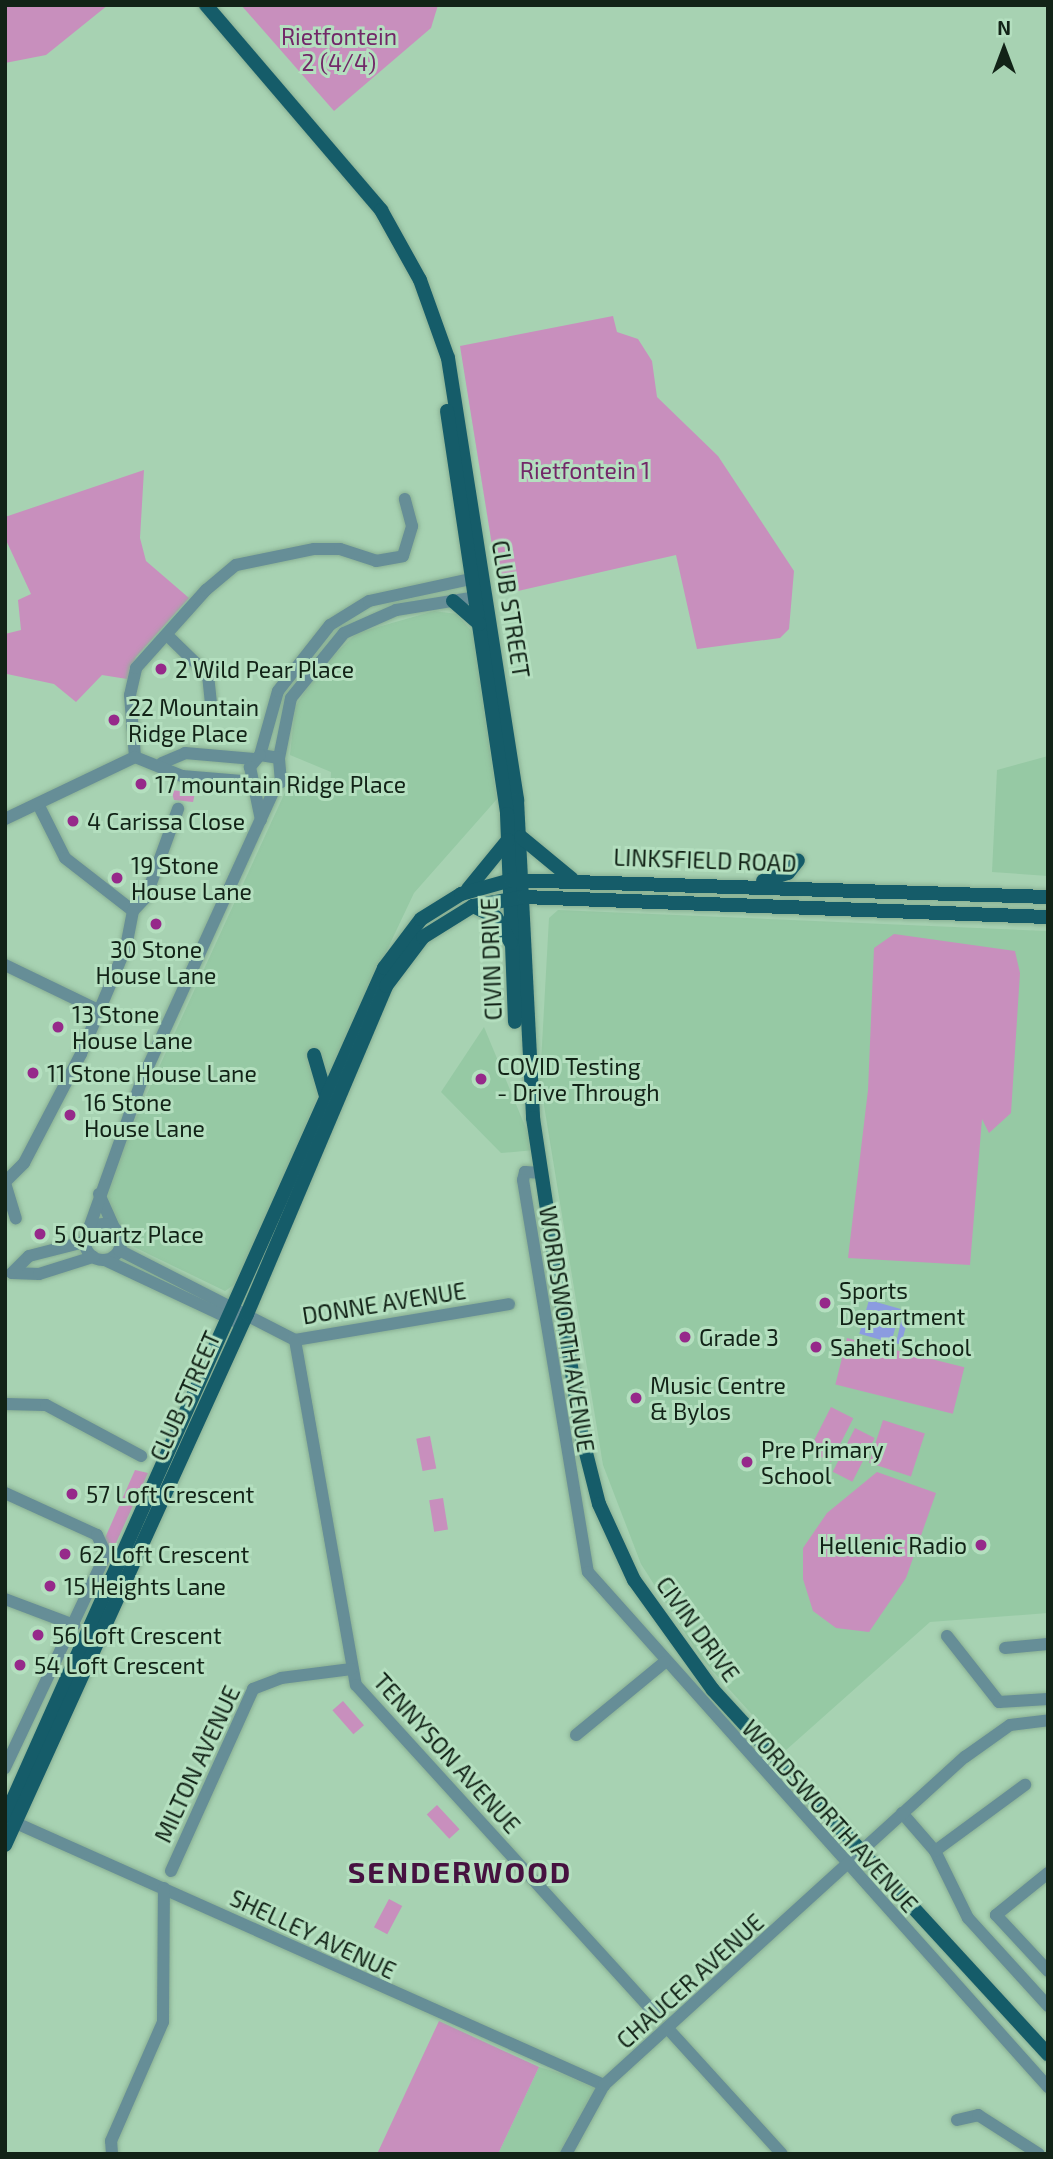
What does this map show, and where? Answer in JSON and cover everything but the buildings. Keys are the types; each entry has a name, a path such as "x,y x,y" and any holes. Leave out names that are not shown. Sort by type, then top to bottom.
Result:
{"main road":[{"name":"CLUB STREET","path":"206,5 381,210 420,280 443,347 515,837 517,880"},
{"name":"CLUB STREET","path":"481,596 479,625 515,837"},
{"path":"453,601 479,625"},
{"path":"461,894 491,867 515,837 573,879"},
{"path":"751,884 788,873 798,860"},
{"name":"LINKSFIELD ROAD","path":"395,961 421,919 461,894 517,880 751,884 1048,897"},
{"name":"CIVIN DRIVE","path":"517,880 524,925 533,1118"},
{"name":"LINKSFIELD ROAD","path":"395,961 436,926 473,906 518,897 1048,918"},
{"name":"CIVIN DRIVE","path":"518,897 513,947 517,1041 533,1118 582,1437 617,1546 699,1672 859,1853 1048,2054"},
{"path":"524,925 556,897"},
{"path":"473,906 496,918 513,947"},
{"name":"CLUB STREET","path":"239,1317 326,1097 395,961"},
{"name":"CLUB STREET","path":"5,1845 9,1819 239,1317 395,961"},
{"path":"314,1055 326,1097"}],"street":[{"path":"135,757 131,679 236,565 314,550 340,549 376,561 403,556 412,526 405,499"},
{"path":"261,821 255,784 257,757 278,691 330,625 369,601 477,578"},
{"path":"239,1317 99,1259 86,1237 112,1151 285,770 279,758 291,698 338,638 376,616 481,596"},
{"path":"168,636 208,675 211,706"},
{"path":"162,763 185,753 279,758"},
{"path":"5,819 135,757 162,763 182,776 224,778 276,786"},
{"path":"224,778 225,757"},
{"path":"38,804 65,858 132,911"},
{"path":"16,1218 5,1183 24,1163 98,1010 126,947 132,911 146,897 178,809"},
{"path":"5,965 98,1010"},
{"name":"WORDSWORTH AVENUE","path":"541,1173 526,1171 523,1180 581,1552 607,1599 846,1867 1048,2087"},
{"path":"99,1194 114,1228 119,1250 239,1317"},
{"path":"9,1274 29,1256 56,1250 86,1237 97,1224 114,1228"},
{"path":"56,1250 61,1267"},
{"path":"9,1274 99,1259 119,1250"},
{"name":"DONNE AVENUE","path":"239,1317 268,1326 295,1340 509,1304"},
{"name":"TENNYSON AVENUE","path":"295,1340 351,1669 361,1695 657,2017"},
{"path":"5,1404 46,1405 141,1456"},
{"path":"5,1493 102,1539 104,1563 5,1768"},
{"path":"5,1599 74,1625"},
{"path":"947,1636 999,1702 1048,1699"},
{"path":"1006,1648 1048,1644"},
{"path":"576,1735 665,1662"},
{"name":"MILTON AVENUE","path":"171,1871 253,1689 281,1678 351,1669"},
{"name":"CHAUCER AVENUE","path":"566,2154 604,2085 670,2031 902,1814 996,1732 1048,1720"},
{"path":"935,1851 1025,1785"},
{"path":"902,1814 935,1851 952,1893 978,1930 1048,2006"},
{"name":"SHELLEY AVENUE","path":"9,1819 530,2057 604,2085"},
{"path":"978,1930 1048,1873"},
{"path":"112,2154 111,2141 163,2022 164,1888"},
{"path":"996,1915 1048,1971"},
{"path":"670,2031 782,2154"},
{"path":"957,2120 978,2115 1039,2154"}],"shaded area":[{"path":"434,611 457,614 473,633 497,799 414,893 318,1096 241,1280 225,1291 134,1247 105,1206 106,1183 287,788 330,792 331,772 290,755 295,707 319,669 357,633"},
{"path":"1048,756 1048,876 992,872 997,770"},
{"name":"Saheti School","path":"558,910 1048,931 1048,1613 930,1622 785,1751 701,1658 641,1564 603,1465 540,1081 549,918"},
{"path":"484,1027 535,1150 501,1153 441,1092"},
{"path":"539,2067 603,2085 568,2154 498,2154"}],"green space":[{"path":"5,5 108,5 46,55 5,63"},
{"name":"Rietfontein 2 (4/4)","path":"241,5 438,5 431,28 334,111"},
{"name":"Rietfontein 1","path":"613,316 617,332 638,339 652,361 657,397 718,456 794,571 789,629 780,638 697,649 676,555 500,595 460,346"},
{"path":"144,470 140,538 146,561 189,598 136,657 127,679 102,675 76,702 54,684 7,674 5,683 5,634 21,630 18,600 31,594 5,538 5,517"},
{"path":"171,790 195,793 193,802 174,800"},
{"path":"894,934 1015,951 1020,973 1011,1113 989,1133 982,1119 970,1265 848,1258 868,1090 874,948"},
{"path":"847,1338 964,1367 953,1414 835,1385"},
{"path":"831,1407 853,1418 831,1462 809,1451"},
{"path":"883,1420 925,1434 911,1476 869,1463"},
{"path":"855,1428 875,1438 852,1482 833,1472"},
{"path":"430,1436 436,1468 423,1471 416,1439"},
{"path":"135,1470 148,1473 111,1554 105,1538"},
{"path":"877,1472 936,1493 906,1578 869,1632 836,1628 813,1611 803,1579 803,1548 827,1513"},
{"path":"443,1498 448,1530 434,1532 429,1500"},
{"path":"343,1701 364,1725 353,1734 332,1710"},
{"path":"437,1805 460,1829 449,1839 427,1815"},
{"path":"389,1899 402,1906 387,1934 374,1927"},
{"path":"439,2021 539,2067 498,2154 377,2154"}],"water":[{"path":"869,1300 901,1309 891,1343 859,1334"},
{"path":"904,1309 910,1311 901,1345 896,1343"}],"place":[{"name":"2 Wild Pear Place","path":"161,669"},
{"name":"22 Mountain Ridge Place","path":"114,720"},
{"name":"17 mountain Ridge Place","path":"141,784"},
{"name":"4 Carissa Close","path":"73,821"},
{"name":"19 Stone House Lane","path":"117,878"},
{"name":"30 Stone House Lane","path":"156,924"},
{"name":"13 Stone House Lane","path":"58,1027"},
{"name":"11 Stone House Lane","path":"33,1073"},
{"name":"COVID Testing - Drive Through","path":"481,1079"},
{"name":"16 Stone House Lane","path":"70,1115"},
{"name":"5 Quartz Place","path":"40,1234"},
{"name":"Sports Department","path":"825,1303"},
{"name":"Grade 3","path":"685,1337"},
{"name":"Saheti School","path":"816,1347"},
{"name":"Music Centre & Bylos","path":"636,1398"},
{"name":"Pre Primary School","path":"747,1462"},
{"name":"57 Loft Crescent","path":"72,1494"},
{"name":"Hellenic Radio","path":"981,1545"},
{"name":"62 Loft Crescent","path":"65,1554"},
{"name":"15 Heights Lane","path":"50,1586"},
{"name":"56 Loft Crescent","path":"38,1635"},
{"name":"54 Loft Crescent","path":"20,1665"}],"district":[{"name":"SENDERWOOD","path":"460,1871"}]}
